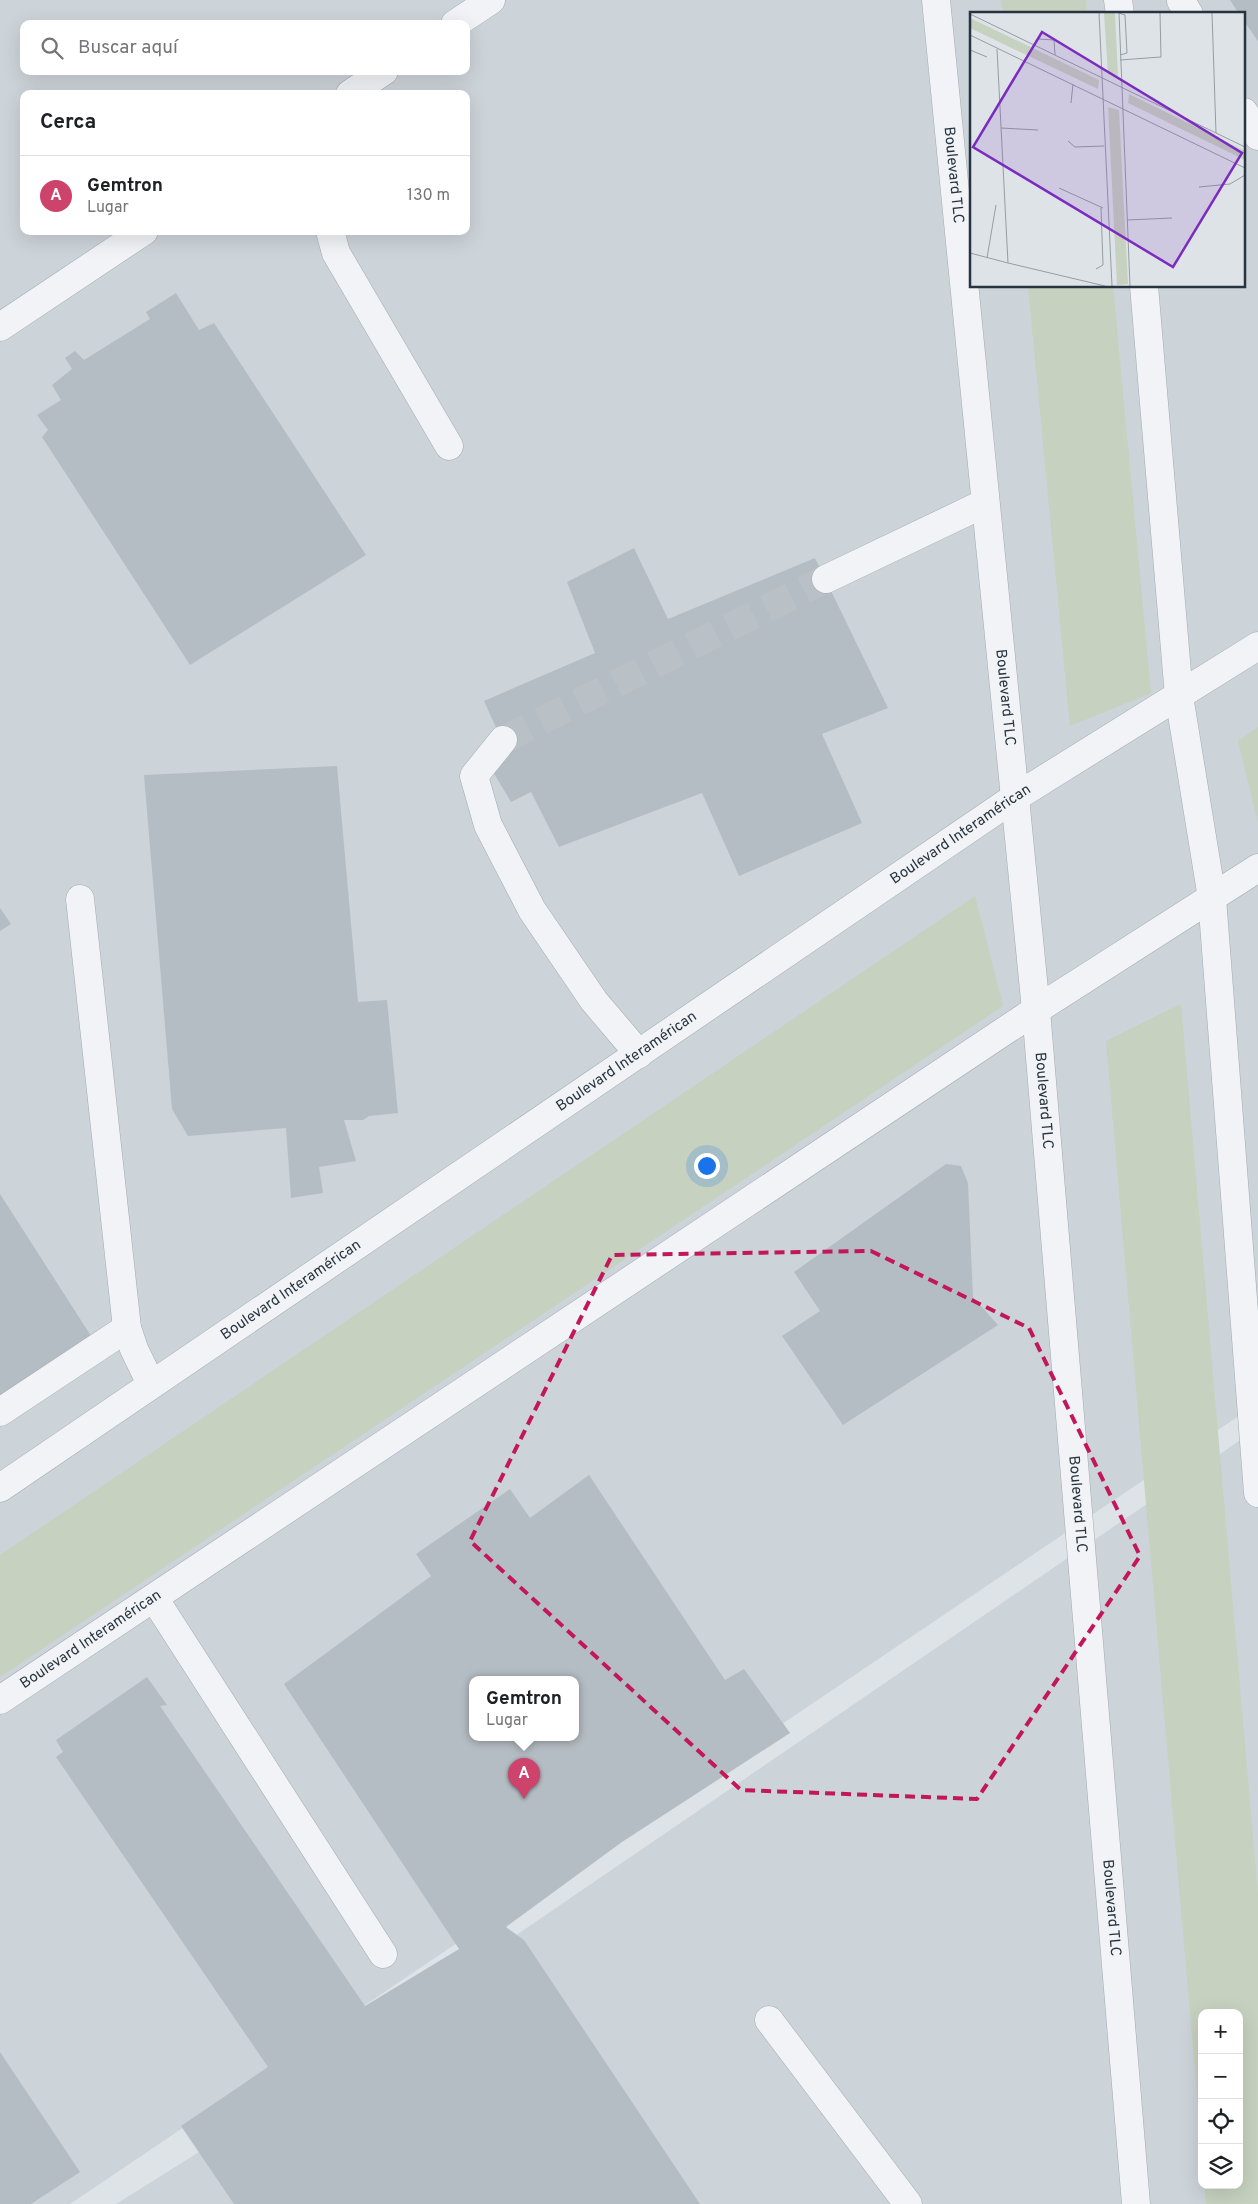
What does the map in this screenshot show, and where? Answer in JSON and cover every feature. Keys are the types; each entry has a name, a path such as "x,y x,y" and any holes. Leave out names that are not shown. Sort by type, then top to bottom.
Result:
{"street":[{"path":"461,20 491,0"},
{"name":"Boulevard TLC","path":"936,0 1036,1010 1136,2204"},
{"path":"356,90 378,75"},
{"path":"1246,116 1258,137 1246,145"},
{"path":"0,327 138,235"},
{"path":"331,235 336,253 449,446"},
{"path":"1144,288 1179,696 1212,898 1258,1493"},
{"path":"826,579 985,503"},
{"name":"Boulevard Interamérican","path":"0,1488 1014,798 1258,646"},
{"path":"502,740 474,776 488,825 532,910 594,1001 639,1054"},
{"name":"Boulevard Interamérican","path":"0,1700 1036,1010 1258,868"},
{"path":"80,899 127,1328 134,1349 151,1384"},
{"path":"0,1412 127,1328"},
{"path":"154,1598 384,1954"},
{"path":"769,2020 908,2204"}],"highlighted area":[{"path":"871,1251 1029,1328 1140,1556 977,1799 741,1790 470,1541 612,1255"}],"shaded area":[{"path":"0,0 1258,0 1258,1403 70,2204 0,2204"},
{"path":"1258,1428 1258,2204 116,2204 199,2152"}],"green space":[{"path":"1001,0 1086,0 1087,12 1003,12"},
{"path":"1028,288 1113,288 1151,693 1070,726"},
{"path":"1258,727 1258,822 1238,741"},
{"path":"975,896 1003,1006 0,1677 0,1555"},
{"path":"1181,1004 1258,1895 1258,2204 1206,2204 1204,2189 1243,2189 1243,2009 1198,2009 1198,2107 1106,1041"}],"building":[{"path":"1230,0 1258,0 1258,41 1246,24 1246,12 1238,12"},
{"path":"176,293 199,330 214,323 366,555 190,665 42,437 48,430 37,415 61,400 52,385 72,369 65,358 75,351 84,360 150,319 146,312"},
{"path":"634,548 668,619 815,558 888,708 822,734 862,823 739,876 702,793 559,847 531,792 511,802 492,770 509,756 484,701 595,653 567,582"},
{"path":"337,766 358,1002 387,1000 398,1113 369,1116 363,1120 344,1120 356,1161 319,1167 323,1193 291,1198 286,1128 188,1136 172,1109 144,775"},
{"path":"0,908 11,924 0,931"},
{"path":"946,1164 961,1166 968,1183 973,1297 998,1325 843,1425 782,1336 820,1311 794,1272"},
{"path":"0,1194 93,1339 0,1400"},
{"path":"589,1475 725,1680 744,1669 790,1733 622,1842 506,1927 524,1940 700,2204 234,2204 181,2126 268,2067 56,1757 63,1752 56,1740 147,1677 167,1705 160,1706 365,2006 459,1949 284,1684 431,1576 416,1554 510,1489 530,1518"},
{"path":"0,2052 80,2172 31,2204 0,2204"}],"tunnel":[{"path":"503,740 826,579"}],"place":[{"name":"Gemtron","path":"524,1799"}]}
